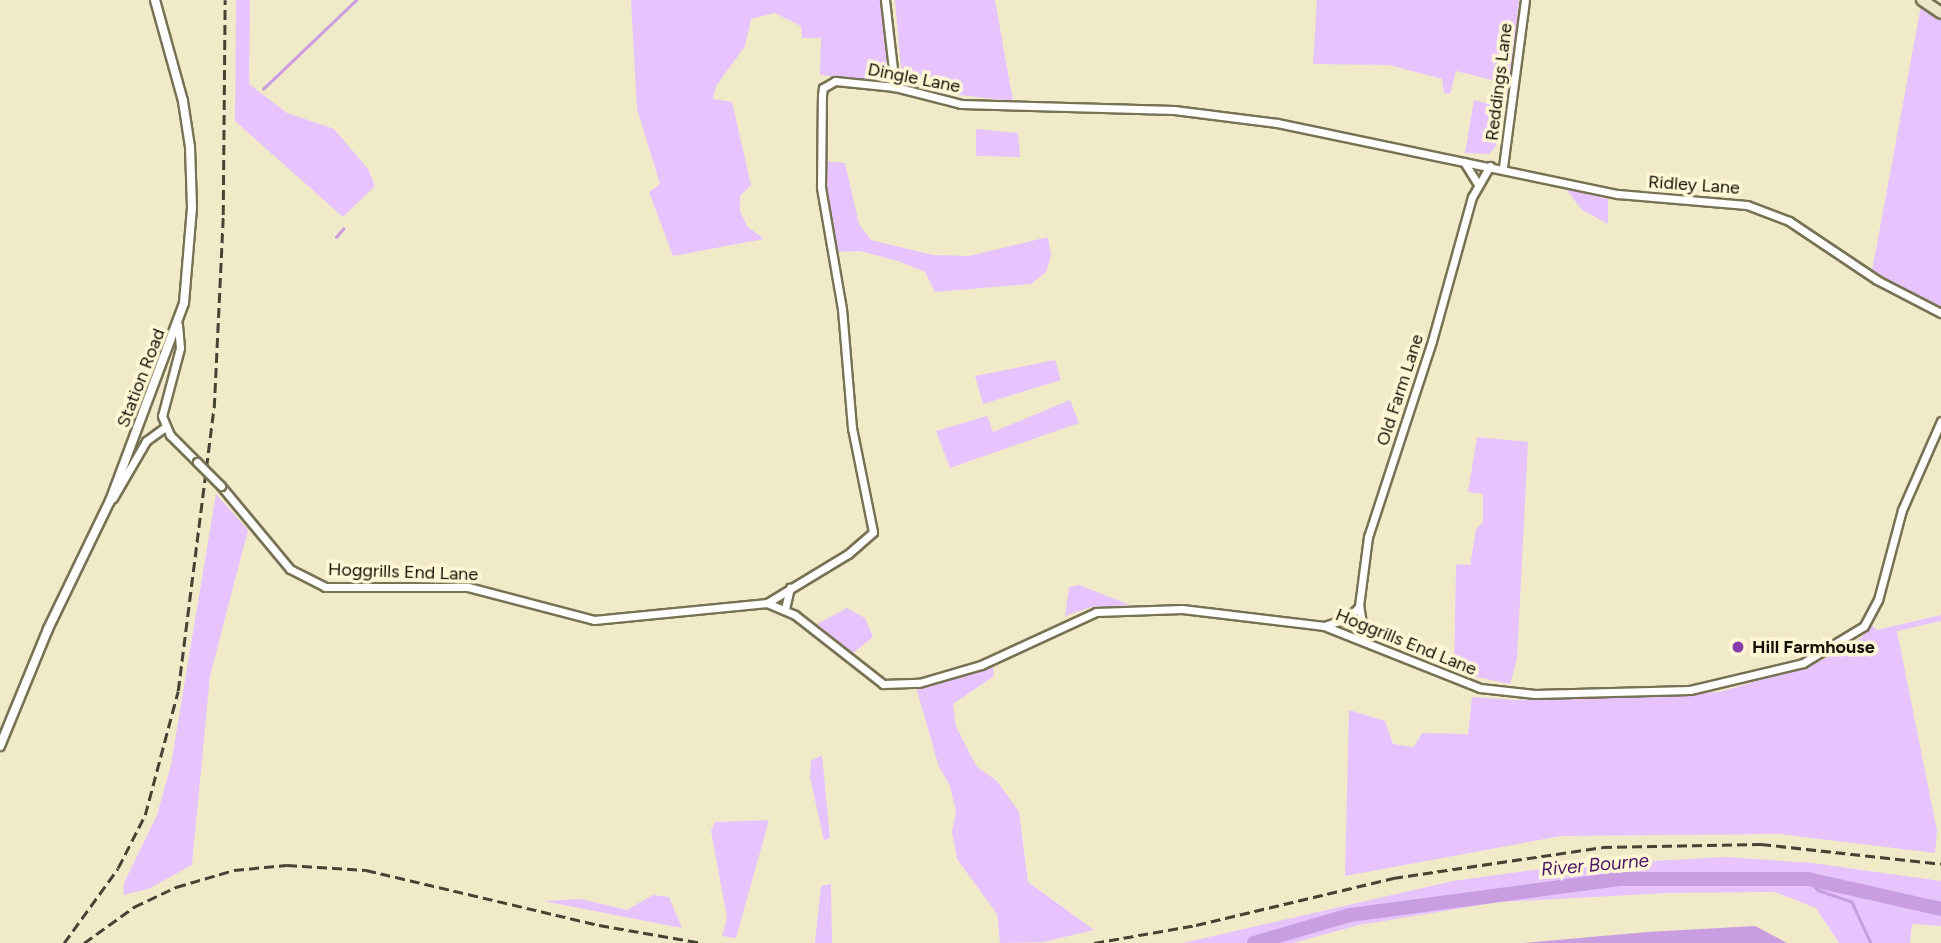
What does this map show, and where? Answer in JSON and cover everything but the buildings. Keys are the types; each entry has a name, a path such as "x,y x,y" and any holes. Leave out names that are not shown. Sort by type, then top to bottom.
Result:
{"main road":[{"path":"1922,0 1941,13"}],"street":[{"name":"Station Road","path":"0,746 48,629 110,501 178,326 189,275 192,167 183,100 155,0"},
{"path":"884,0 895,87"},
{"name":"Reddings Lane","path":"1503,167 1525,0"},
{"name":"Dingle Lane","path":"767,603 859,547 873,527 852,428 842,309 821,187 823,88 835,81 895,87 961,104 1174,110 1238,118 1464,162 1503,167"},
{"path":"1464,162 1477,183"},
{"name":"Old Farm Lane","path":"1365,642 1359,606 1368,537 1432,341 1477,183 1490,166"},
{"name":"Ridley Lane","path":"1503,167 1618,194 1695,198 1757,207 1789,221 1877,280 1941,313"},
{"path":"110,501 146,441 165,427 162,407 180,348 178,326"},
{"name":"Hoggrills End Lane","path":"785,609 874,680 895,685 936,678 1002,657 1096,612 1197,610 1324,626 1453,681 1535,694 1706,689 1803,663 1852,637 1873,613 1898,521 1941,421"},
{"name":"Hoggrills End Lane","path":"165,427 221,486 290,569 334,589 468,587 594,620 767,603"},
{"path":"767,603 785,609 790,588"},
{"path":"1324,626 1346,619 1359,606"}],"shaded area":[{"path":"236,0 250,0 249,84 287,113 334,129 368,169 375,186 343,217 235,121"},
{"path":"631,0 880,0 889,82 820,75 821,38 802,38 801,26 775,13 751,19 745,46 716,86 713,99 732,102 751,185 740,196 740,212 748,227 764,239 673,256 649,192 660,184 637,109"},
{"path":"895,0 995,0 1013,101 933,92 902,78"},
{"path":"1317,0 1519,0 1512,73 1496,146 1489,154 1465,153 1474,100 1494,105 1500,82 1456,71 1450,94 1444,93 1442,79 1389,65 1313,64"},
{"path":"1921,6 1941,19 1941,307 1872,271"},
{"path":"976,129 1018,133 1020,157 976,156"},
{"path":"823,161 845,163 859,224 871,240 933,255 969,256 1048,237 1051,256 1046,272 1031,284 935,292 925,272 898,261 860,251 836,252"},
{"path":"1566,189 1608,199 1608,224 1582,210"},
{"path":"1055,360 1061,380 983,404 975,376"},
{"path":"1070,400 1079,423 950,468 936,431 987,416 993,432"},
{"path":"1477,437 1528,442 1517,659 1510,684 1454,672 1456,564 1470,565 1476,529 1483,522 1483,494 1468,492"},
{"path":"216,494 248,530 210,676 192,865 148,889 123,895 124,883 157,815 171,765"},
{"path":"1079,585 1130,605 1091,607 1065,616 1069,587"},
{"path":"847,608 865,618 873,637 852,654 817,624"},
{"path":"1941,615 1941,621 1897,631 1937,831 1935,853 1779,834 1561,836 1345,876 1349,710 1385,721 1393,744 1414,747 1422,733 1468,734 1472,697 1515,700 1720,692 1815,664 1861,638 1872,625 1877,630"},
{"path":"993,667 994,676 953,704 956,727 977,767 997,781 1019,812 1028,882 1094,930 1043,942 1000,943 997,914 957,859 952,832 956,812 950,786 939,767 916,687"},
{"path":"822,755 830,838 824,841 810,777 811,761"},
{"path":"769,820 736,938 722,936 727,918 711,831 715,822"},
{"path":"1725,857 1812,863 1941,881 1941,926 1912,924 1910,943 1839,943 1816,908 1775,892 1667,893 1499,902 1359,925 1293,943 1183,943 1453,881 1563,866"},
{"path":"831,884 832,943 815,943 821,886"},
{"path":"653,895 669,897 682,928 543,901 581,899 627,910"},
{"path":"1755,926 1787,943 1523,943 1647,932"}],"waterway":[{"path":"263,89 356,0"},
{"path":"336,237 343,229"},
{"name":"River Bourne","path":"1254,943 1350,915 1620,879 1808,879 1941,909"},
{"path":"1808,879 1818,890 1852,902 1871,943"}],"railway":[{"path":"64,943 118,868 145,815 178,691 214,408 223,215 225,0"},
{"path":"1094,943 1196,925 1393,878 1602,847 1761,844 1941,864"},
{"path":"84,943 134,907 176,887 234,870 287,865 366,870 599,925 702,943"}],"place":[{"name":"Hill Farmhouse","path":"1738,647"}]}
